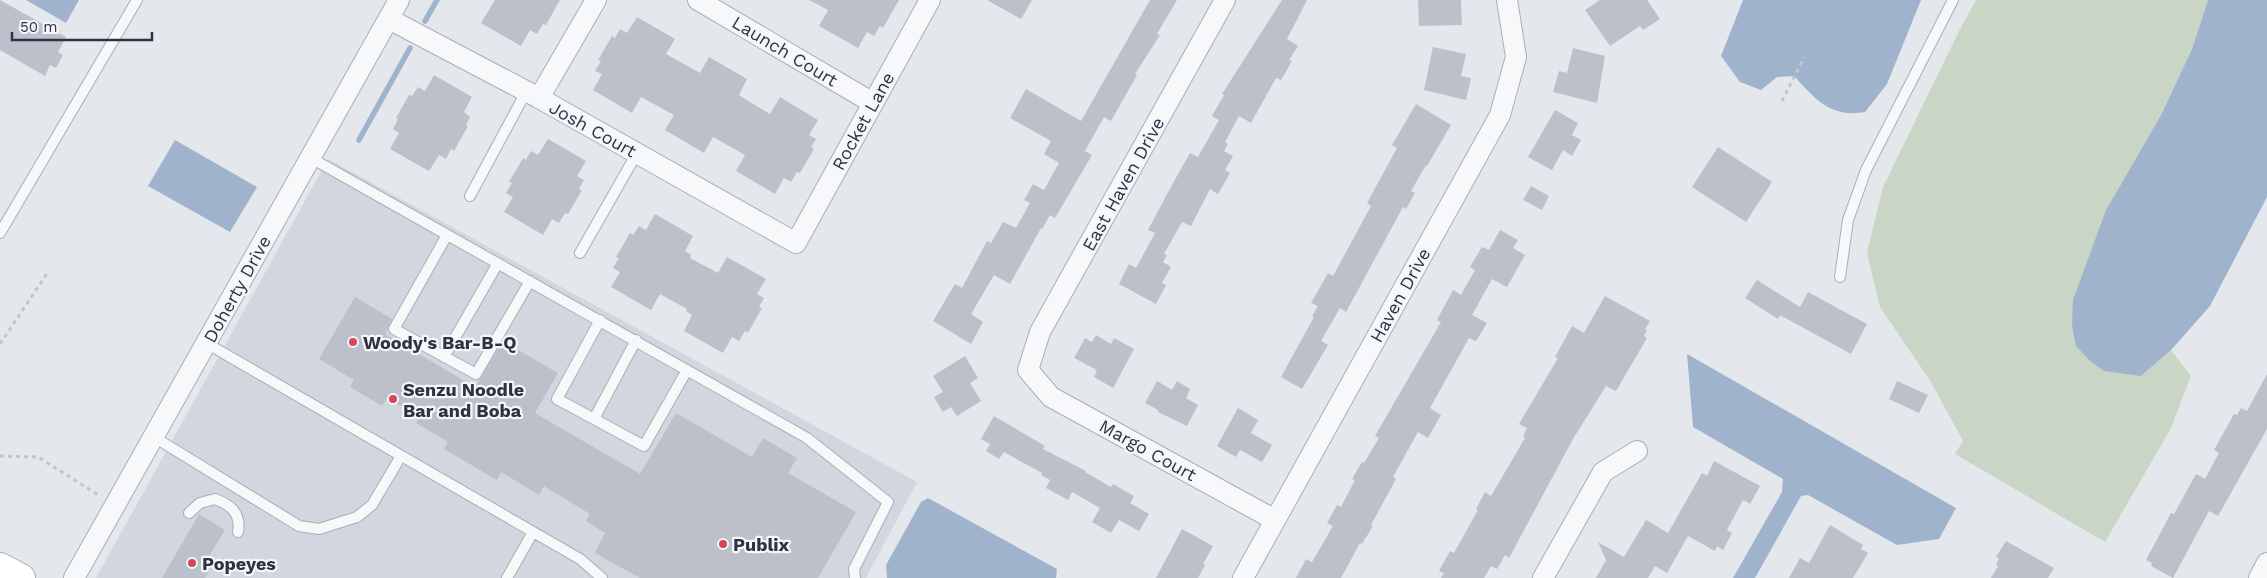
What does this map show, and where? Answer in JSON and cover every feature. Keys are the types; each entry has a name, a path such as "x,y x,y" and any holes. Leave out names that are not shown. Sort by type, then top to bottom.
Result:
{"main road":[{"path":"0,567 21,578"}],"street":[{"name":"Doherty Drive","path":"74,578 399,0"},
{"path":"532,95 596,0"},
{"name":"Launch Court","path":"698,0 873,103"},
{"name":"Rocket Lane","path":"796,242 930,0"},
{"name":"East Haven Drive","path":"1028,370 1040,332 1225,0"},
{"name":"Haven Drive","path":"1243,578 1500,115 1516,57 1507,0"},
{"name":"Josh Court","path":"389,19 532,95 796,242"},
{"name":"Margo Court","path":"1028,370 1051,397 1275,520"},
{"path":"1543,578 1603,472 1637,451"},
{"path":"2259,578 2267,563"}],"lane":[{"path":"0,233 137,0"},
{"path":"1840,277 1848,220 1866,170 1953,0"},
{"path":"470,196 532,95"},
{"path":"580,253 637,154"},
{"path":"311,158 807,438 888,502 854,569 855,578"},
{"path":"447,235 394,329 444,357 476,374 530,281"},
{"path":"444,357 498,263"},
{"path":"600,320 557,399 644,446 688,370"},
{"path":"594,419 636,340"},
{"path":"206,343 533,532 580,560 602,578"},
{"path":"154,437 299,526 319,529 357,517 372,505 401,456"},
{"path":"189,513 200,503 215,499 233,509 238,516 238,532"},
{"path":"507,578 533,532"}],"path":[{"path":"1782,101 1804,56"},
{"path":"0,344 48,272"},
{"path":"0,456 38,457 115,505"}],"shaded area":[{"path":"328,159 917,482 866,578 96,578"}],"green space":[{"path":"1976,0 2208,0 2192,49 2161,115 2106,210 2141,376 2171,350 2191,376 2171,428 2105,542 1955,454 1963,441 1931,382 1880,307 1867,253 1883,187"}],"water":[{"path":"26,0 79,0 66,23"},
{"path":"1743,0 1921,0 1887,84 1865,112 1853,113 1833,110 1817,100 1794,76 1777,77 1761,90 1740,82 1721,56"},
{"path":"2208,0 2267,0 2267,197 2210,306 2171,350 2141,376 2104,371 2090,361 2076,346 2072,326 2073,300 2106,210 2161,115 2192,49"},
{"path":"175,140 257,187 230,232 148,186"},
{"path":"1687,354 1956,508 1939,539 1897,545 1808,495 1801,496 1755,578 1733,578 1782,492 1783,479 1693,427"},
{"path":"928,498 1057,569 1056,578 887,578 886,565 921,502"}],"building":[{"path":"0,0 66,37 58,52 63,55 56,68 50,65 45,76 0,50"},
{"path":"495,0 560,0 546,25 543,24 537,34 530,30 521,46 481,23"},
{"path":"809,0 899,0 883,28 880,26 874,36 867,32 858,48 819,26 828,10"},
{"path":"987,0 1032,0 1021,19"},
{"path":"1150,0 1177,0 1157,34 1160,35 1135,74 1137,75 1111,121 1104,117 1085,151 1092,155 1055,218 1050,215 1041,228 1010,284 994,275 971,314 983,322 971,344 933,321 955,284 962,288 987,241 991,243 1003,222 1016,228 1030,203 1024,200 1033,184 1044,190 1059,163 1044,154 1051,141 1010,118 1026,89 1081,121"},
{"path":"1282,0 1307,0 1287,39 1298,46 1289,60 1292,61 1281,80 1276,78 1251,123 1239,116 1225,142 1228,144 1224,151 1233,156 1225,170 1230,173 1218,194 1210,189 1191,226 1182,222 1164,254 1167,255 1163,262 1171,267 1162,283 1166,285 1156,304 1119,284 1129,264 1136,268 1155,233 1148,230 1173,183 1190,153 1198,157 1219,120 1212,116 1224,95 1222,94"},
{"path":"1418,0 1461,0 1462,25 1419,26"},
{"path":"1600,0 1647,0 1660,19 1643,30 1640,26 1610,46 1585,10"},
{"path":"637,17 675,39 666,54 673,58 700,73 709,57 747,79 739,95 770,114 780,97 818,120 809,135 816,139 811,147 814,149 800,173 797,172 791,182 784,178 775,194 736,171 745,155 713,137 704,153 665,130 674,115 641,97 632,113 593,90 602,74 595,71 601,61 598,60 612,36 615,38 620,29 627,33"},
{"path":"1433,47 1466,54 1461,76 1471,78 1466,100 1424,90"},
{"path":"1573,48 1605,56 1597,103 1553,92 1559,71 1567,73"},
{"path":"434,75 472,97 464,112 470,117 466,125 468,126 454,151 451,149 446,159 439,155 429,171 390,149 399,133 393,129 398,119 396,118 409,95 412,96 418,87 425,91"},
{"path":"1416,104 1451,125 1411,191 1415,193 1406,209 1403,207 1346,312 1340,308 1321,341 1328,345 1302,389 1281,377 1314,317 1312,316 1318,306 1311,303 1328,273 1333,276 1371,206 1367,203 1397,148 1392,145"},
{"path":"1555,110 1578,123 1572,135 1581,140 1572,156 1563,150 1552,170 1528,157"},
{"path":"548,139 586,161 577,176 584,180 579,189 582,190 568,214 565,213 559,223 552,219 543,235 504,212 513,197 506,193 512,183 509,182 523,158 526,160 531,151 538,155"},
{"path":"1718,147 1772,182 1746,222 1692,187"},
{"path":"1531,186 1549,196 1542,210 1523,200"},
{"path":"655,214 693,236 685,251 691,255 690,258 718,273 727,257 766,279 757,294 764,298 759,307 762,308 748,333 745,331 739,341 732,337 723,353 684,331 692,315 686,311 687,309 660,294 651,310 611,287 620,272 613,268 619,258 616,257 630,233 633,235 639,226 646,230"},
{"path":"1500,230 1518,240 1513,248 1525,255 1507,287 1492,279 1472,315 1487,323 1476,341 1469,338 1430,408 1441,415 1428,438 1418,432 1393,477 1396,479 1371,525 1373,526 1362,544 1360,543 1341,578 1296,578 1306,559 1312,562 1333,526 1327,523 1337,505 1341,507 1355,480 1352,479 1379,438 1375,436 1441,322 1437,320 1453,290 1461,295 1475,270 1470,267 1482,247 1489,250"},
{"path":"1757,280 1800,307 1808,292 1867,324 1851,354 1780,315 1778,319 1745,298"},
{"path":"1605,296 1650,321 1645,329 1647,330 1644,336 1647,338 1616,391 1606,386 1573,439 1509,558 1505,555 1497,569 1491,566 1484,578 1441,578 1444,573 1439,571 1450,551 1454,553 1478,510 1476,509 1485,492 1491,496 1525,438 1523,437 1527,428 1519,424 1558,358 1555,357 1572,326 1584,333"},
{"path":"355,297 392,319 385,334 475,387 503,341 558,373 535,413 640,474 676,413 752,457 763,438 797,458 788,473 856,512 818,578 640,578 595,553 605,533 586,521 590,514 544,486 539,495 501,472 497,480 444,449 448,442 416,423 420,417 387,398 382,406 350,387 354,380 319,359"},
{"path":"1096,335 1111,344 1114,338 1134,349 1113,388 1094,377 1097,370 1074,358 1085,338 1092,342"},
{"path":"965,356 978,378 970,383 981,401 957,416 951,407 943,412 934,397 943,392 933,376"},
{"path":"2267,374 2267,429 2218,516 2209,511 2173,578 2151,566 2152,563 2146,560 2171,513 2174,514 2196,474 2205,479 2219,453 2214,450 2234,414 2237,415 2241,408 2247,411"},
{"path":"1157,381 1172,390 1177,381 1190,389 1186,398 1198,405 1187,426 1158,412 1158,410 1145,403"},
{"path":"1897,381 1928,395 1919,413 1889,399"},
{"path":"1238,408 1258,420 1251,433 1272,445 1262,462 1240,450 1236,457 1217,446"},
{"path":"994,416 1045,446 1043,449 1086,471 1111,487 1113,484 1134,496 1130,503 1149,514 1139,531 1119,520 1111,533 1092,522 1100,508 1072,492 1068,500 1046,488 1050,480 1041,475 1042,473 1004,452 999,459 986,451 990,444 981,439"},
{"path":"1714,461 1760,486 1750,504 1743,500 1727,530 1732,533 1723,550 1717,546 1715,551 1688,536 1667,573 1655,566 1648,578 1596,578 1606,560 1598,542 1624,557 1646,520 1668,533 1702,473 1707,476"},
{"path":"199,514 225,530 205,563 211,567 205,578 162,578"},
{"path":"1830,525 1863,545 1861,549 1868,553 1853,578 1789,578 1800,558 1809,563"},
{"path":"1182,529 1213,546 1203,564 1205,565 1198,578 1156,578"},
{"path":"2006,541 2054,568 2048,578 1991,578 1998,566 1996,565 1999,558 1996,557"}],"waterway":[{"path":"425,21 437,0"},
{"path":"359,140 410,48"}],"place":[{"name":"Woody's Bar-B-Q","path":"353,342"},
{"name":"Senzu Noodle Bar and Boba","path":"393,399"},
{"name":"Publix","path":"723,544"},
{"name":"Popeyes","path":"192,563"}]}
